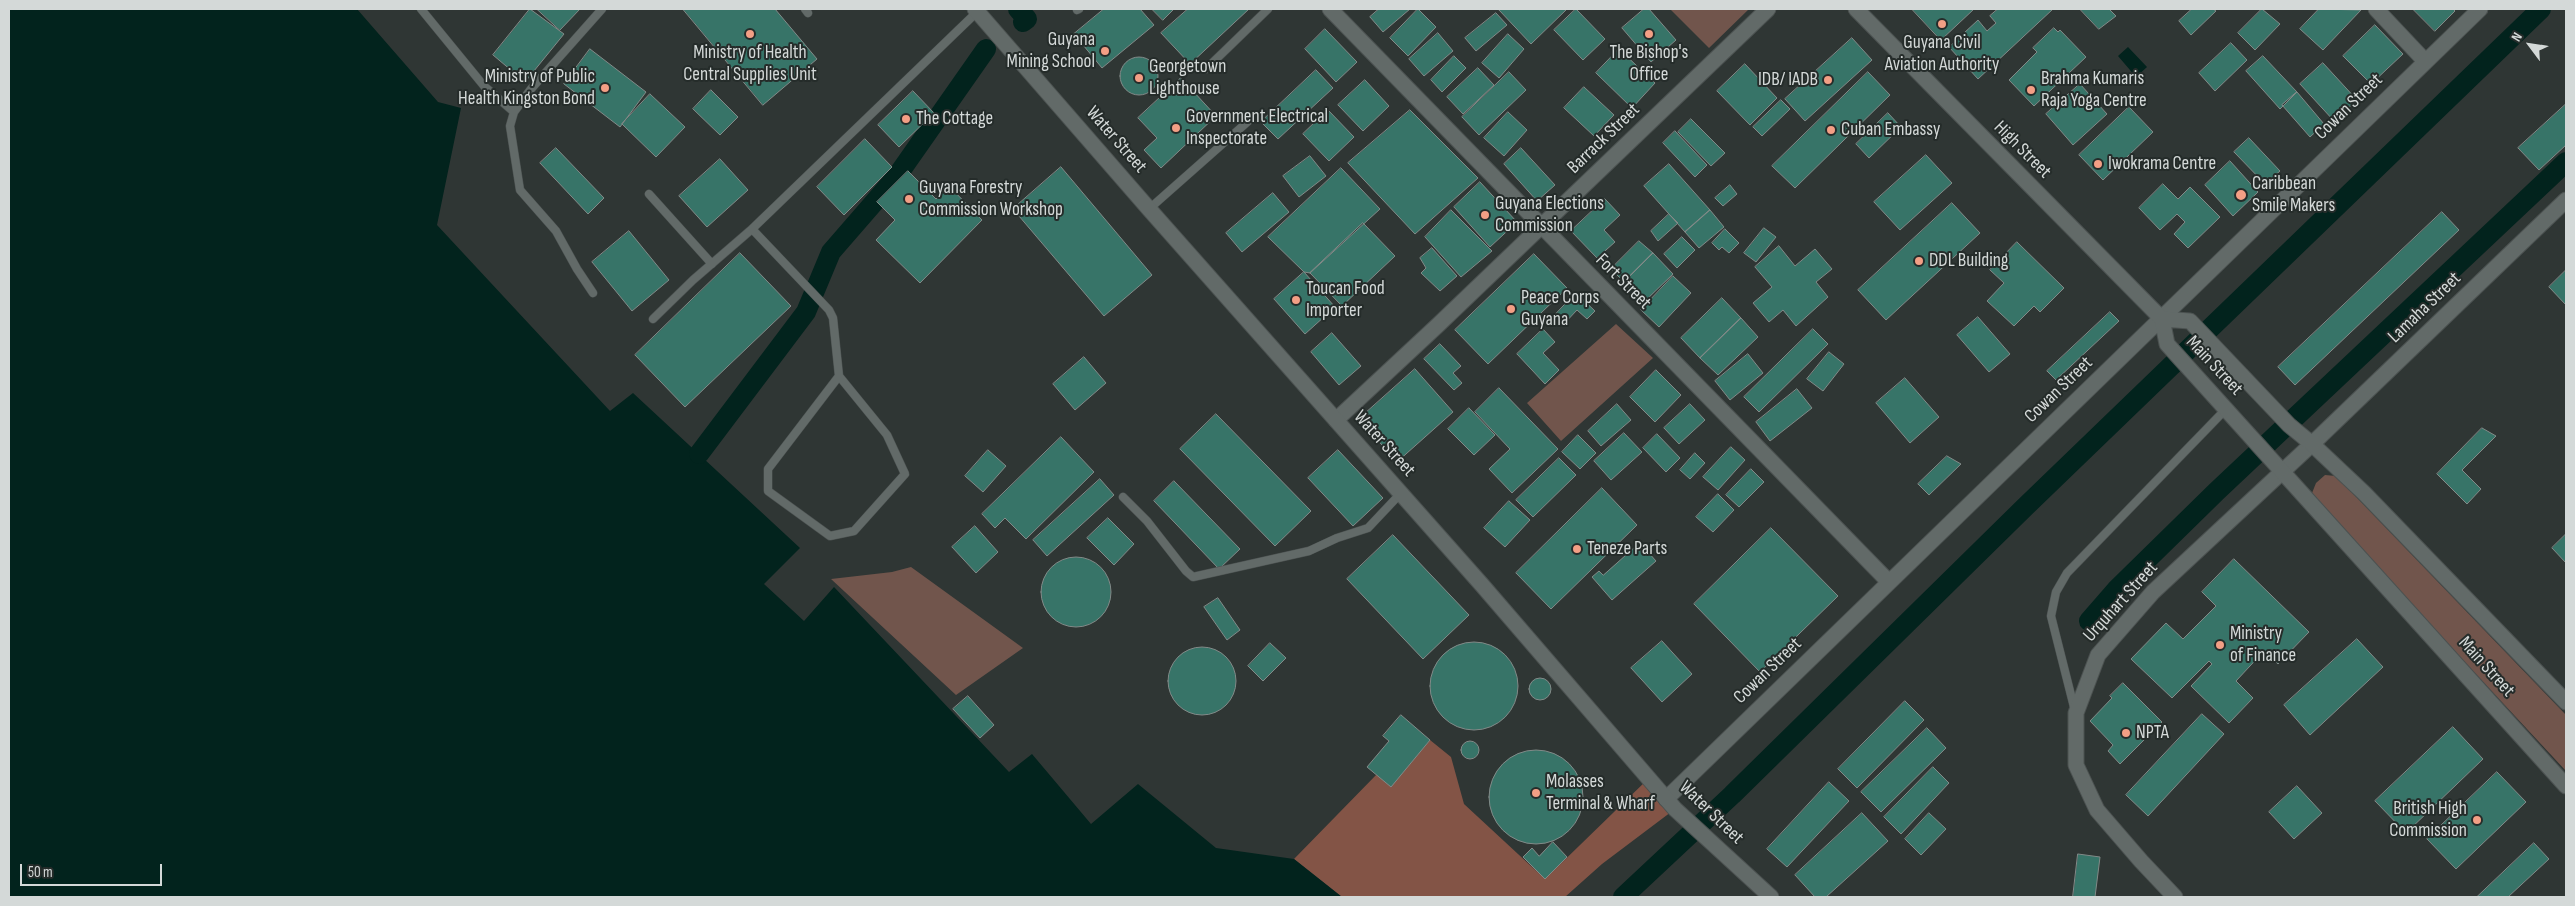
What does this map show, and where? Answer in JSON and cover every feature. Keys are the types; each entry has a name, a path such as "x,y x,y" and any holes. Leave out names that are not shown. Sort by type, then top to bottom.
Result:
{"street":[{"name":"Fort Street","path":"1330,9 1889,582"},
{"name":"Barrack Street","path":"1336,420 1768,9"},
{"name":"High Street","path":"1856,9 2162,319"},
{"path":"2376,9 2425,61"},
{"name":"Cowan Street","path":"1670,804 1889,582 2480,9"},
{"name":"Water Street","path":"976,10 1149,209 1401,493 1670,804 1771,897"},
{"name":"Lamaha Street","path":"2312,444 2566,200"},
{"name":"Main Street","path":"2566,702 2364,494 2312,444 2289,425 2190,321 2162,319 2167,344 2566,786"},
{"name":"Urquhart Street","path":"2176,897 2141,861 2097,810 2076,766 2076,713 2098,655 2153,592 2284,473 2312,444"}],"lane":[{"path":"421,9 484,86 514,112"},
{"path":"593,293 556,231 520,190 510,134 514,112 602,9"},
{"path":"1206,69 1268,9"},
{"path":"652,320 752,230 976,10"},
{"path":"1149,209 1253,117"},
{"path":"648,194 712,264"},
{"path":"752,230 828,310 832,318 839,376 888,434 905,474 854,531 830,536 768,491 768,469 839,376"},
{"path":"2076,713 2051,616 2056,592 2067,573 2226,409"},
{"path":"1123,497 1148,521 1186,571 1193,577 1310,551 1337,538 1368,528 1401,493"}],"shaded area":[{"path":"9,9 357,9 438,102 461,108 437,225 610,411 633,393 800,548 764,584 804,621 834,587 1009,772 1032,754 1091,824 1138,784 1216,848 1294,859 1342,897 9,897"},
{"path":"1670,9 1749,9 1709,48"},
{"path":"2128,47 2147,67 2136,77 2118,56"},
{"path":"1616,324 1653,358 1561,441 1527,403"},
{"path":"2325,475 2336,476 2566,715 2566,771 2315,501 2312,493 2316,483"},
{"path":"911,567 1023,648 956,695 831,579 892,572"},
{"path":"1430,740 1451,757 1464,804 1545,879 1649,778 1675,809 1602,864 1565,897 1342,897 1294,859 1378,773 1391,786"}],"building":[{"path":"530,9 564,34 525,82 493,55"},
{"path":"537,9 580,9 560,30"},
{"name":"Ministry of Health Central Supplies Unit","path":"683,9 775,9 817,59 763,105"},
{"name":"Guyana Mining School","path":"1104,9 1140,9 1154,25 1102,68 1074,34"},
{"path":"1152,9 1174,9 1163,20"},
{"path":"1188,9 1249,9 1190,64 1161,33"},
{"path":"1379,9 1410,9 1383,32 1370,17"},
{"path":"1418,9 1436,27 1408,56 1390,38"},
{"path":"1500,9 1567,9 1531,44"},
{"path":"1576,9 1605,39 1583,60 1554,30"},
{"name":"The Bishop's Office","path":"1644,9 1649,9 1676,40 1651,62 1622,28"},
{"name":"Guyana Civil Aviation Authority","path":"1912,9 1974,9 1941,40"},
{"path":"1998,9 2053,9 1978,79 1949,47 1978,20 1987,31 1996,23 1990,16"},
{"path":"2080,9 2109,9 2116,16 2099,29"},
{"path":"2192,9 2213,9 2216,11 2191,35 2179,21"},
{"path":"2262,9 2280,24 2255,50 2238,33"},
{"path":"2319,9 2361,10 2323,50 2300,29"},
{"path":"2413,9 2453,9 2455,11 2435,31"},
{"path":"1496,13 1507,25 1476,51 1465,38"},
{"path":"2375,25 2403,54 2371,84 2343,56"},
{"path":"2054,28 2058,32 2060,30 2086,57 2034,106 2009,80 2037,52 2033,48"},
{"path":"1325,29 1357,62 1336,82 1305,49"},
{"path":"1438,33 1453,51 1424,76 1409,59"},
{"path":"1508,34 1524,49 1499,78 1482,63"},
{"name":"IDB/ IADB","path":"1852,38 1872,60 1805,121 1785,99"},
{"path":"2231,43 2247,60 2215,91 2199,73"},
{"name":"Ministry of Public Health Kingston Bond","path":"590,49 646,92 620,127 564,84"},
{"path":"1619,49 1655,83 1632,108 1596,73"},
{"path":"1454,56 1466,68 1442,92 1431,80"},
{"path":"2263,56 2297,92 2280,109 2246,71"},
{"name":"Georgetown Lighthouse","path":"1139,57 1153,62 1158,76 1153,90 1139,95 1125,90 1120,76 1125,62"},
{"path":"2323,63 2357,100 2334,121 2300,84"},
{"path":"1745,64 1777,98 1750,125 1717,91"},
{"path":"1478,68 1494,85 1463,114 1447,97"},
{"path":"1316,70 1333,88 1278,139 1261,122"},
{"path":"1509,72 1526,90 1479,135 1462,117"},
{"name":"Cuban Embassy","path":"1868,72 1890,95 1795,188 1772,166"},
{"name":"Government Electrical Inspectorate","path":"1181,78 1216,116 1161,168 1144,150 1157,138 1138,118"},
{"path":"1365,80 1389,106 1363,131 1338,105"},
{"path":"2080,84 2107,114 2073,145 2046,114"},
{"path":"1584,87 1614,115 1594,136 1564,108"},
{"path":"711,90 738,117 720,135 693,109"},
{"name":"The Cottage","path":"913,91 934,113 899,147 878,125"},
{"path":"2297,92 2324,124 2310,137 2282,105"},
{"path":"650,94 685,127 656,157 622,124"},
{"path":"1781,100 1790,109 1762,136 1753,127"},
{"path":"2566,104 2566,145 2539,170 2518,148"},
{"path":"2129,107 2153,132 2103,180 2079,155"},
{"path":"1328,110 1354,137 1329,161 1303,134"},
{"path":"1410,110 1478,178 1415,234 1348,163"},
{"path":"1508,112 1527,130 1504,156 1484,138"},
{"path":"1888,113 1901,127 1869,158 1856,144"},
{"path":"1691,119 1725,153 1711,166 1678,132"},
{"path":"1675,131 1707,165 1695,177 1663,143"},
{"path":"2249,138 2280,171 2265,184 2234,152"},
{"path":"865,139 892,167 844,215 817,187"},
{"path":"556,148 604,198 588,214 540,163"},
{"path":"1521,148 1555,185 1537,201 1504,164"},
{"path":"1926,155 1952,183 1900,230 1874,202"},
{"path":"1310,156 1326,176 1299,197 1283,176"},
{"path":"720,159 748,190 707,227 679,196"},
{"path":"2230,161 2258,192 2233,216 2205,185"},
{"path":"1669,164 1710,210 1685,232 1644,186"},
{"path":"1061,167 1152,275 1104,316 1013,209"},
{"path":"1341,168 1380,209 1310,273 1304,272 1268,237"},
{"path":"908,171 936,199 949,186 982,220 920,283 876,240 895,220 877,202"},
{"name":"Guyana Elections Commission","path":"1480,182 1517,222 1490,247 1454,207"},
{"path":"2163,184 2178,199 2190,187 2220,217 2188,248 2174,234 2185,222 2177,214 2160,230 2139,208"},
{"path":"1730,185 1737,194 1723,206 1715,198"},
{"path":"1273,193 1289,212 1242,252 1226,233"},
{"path":"1605,199 1620,215 1604,230 1615,242 1597,258 1571,231"},
{"name":"DDL Building","path":"1952,203 1980,233 1886,320 1858,290"},
{"path":"1451,210 1492,251 1461,277 1425,237"},
{"path":"1710,210 1724,227 1699,248 1685,232"},
{"path":"2442,212 2459,230 2295,385 2278,367"},
{"path":"1669,214 1678,223 1658,241 1651,231"},
{"path":"1363,223 1395,256 1342,306 1310,273"},
{"path":"1764,228 1776,237 1756,262 1744,253"},
{"path":"1725,229 1739,243 1729,253 1722,247 1719,250 1712,243"},
{"path":"629,231 669,280 632,311 592,262"},
{"path":"1682,237 1695,250 1677,268 1664,254"},
{"path":"1639,241 1653,253 1624,282 1611,269"},
{"path":"2017,242 2064,288 2040,312 2034,306 2014,326 1987,301 2004,283 1990,270"},
{"path":"1779,246 1795,266 1815,249 1832,269 1816,282 1828,297 1796,326 1783,310 1769,322 1753,303 1772,287 1755,267"},
{"path":"1432,248 1457,276 1440,291 1421,273 1426,268 1420,258"},
{"path":"740,253 791,306 685,407 635,355"},
{"path":"1653,253 1673,274 1643,303 1624,282"},
{"name":"Peace Corps Guyana","path":"1534,254 1567,288 1488,364 1455,330"},
{"path":"2566,270 2566,305 2549,287"},
{"path":"1304,272 1335,307 1305,334 1274,299"},
{"path":"1673,276 1691,293 1659,327 1641,310"},
{"path":"1576,293 1595,311 1587,319 1577,310 1562,326 1555,315"},
{"path":"1722,298 1741,318 1700,358 1681,338"},
{"path":"2110,312 2119,321 2056,380 2047,371"},
{"path":"1978,317 2010,354 1989,372 1957,335"},
{"path":"1741,318 1758,337 1718,375 1700,358"},
{"path":"1543,329 1555,342 1543,353 1559,370 1545,384 1517,354"},
{"path":"1813,329 1828,344 1759,412 1744,397"},
{"path":"1332,333 1361,366 1339,385 1311,352"},
{"path":"1440,344 1461,366 1453,373 1462,383 1454,390 1424,359"},
{"path":"1829,352 1844,364 1823,391 1807,379"},
{"path":"1748,354 1763,373 1730,400 1715,381"},
{"path":"1084,357 1106,383 1075,410 1053,384"},
{"path":"1415,369 1453,412 1397,462 1359,419"},
{"path":"1656,370 1681,395 1655,422 1630,397"},
{"path":"1905,378 1939,417 1910,443 1876,403"},
{"path":"1499,388 1558,449 1512,493 1489,469 1510,449 1475,412"},
{"path":"1797,389 1812,408 1770,441 1756,422"},
{"path":"1617,404 1631,420 1601,446 1588,431"},
{"path":"1690,404 1705,420 1679,444 1664,428"},
{"path":"1469,408 1495,435 1474,455 1448,429"},
{"path":"1216,414 1311,511 1275,546 1180,449"},
{"path":"2482,428 2496,436 2462,470 2481,489 2467,504 2437,474"},
{"path":"1624,433 1642,452 1611,480 1594,461"},
{"path":"1657,434 1680,458 1666,472 1643,448"},
{"path":"1578,435 1596,453 1580,469 1562,452"},
{"path":"1061,437 1094,472 1026,539 1005,518 995,528 982,514"},
{"path":"1731,447 1745,460 1718,490 1703,477"},
{"path":"988,450 1006,466 983,492 965,476"},
{"path":"1338,450 1383,498 1353,526 1308,478"},
{"path":"1695,453 1705,463 1690,479 1680,470"},
{"path":"1947,456 1961,464 1929,495 1918,484"},
{"path":"1559,458 1576,475 1533,517 1516,500"},
{"path":"1751,469 1764,482 1739,507 1726,495"},
{"path":"1100,479 1114,495 1047,556 1033,540"},
{"path":"1174,481 1240,549 1219,569 1154,501"},
{"name":"Teneze Parts","path":"1602,488 1637,525 1551,609 1516,573"},
{"path":"1718,494 1734,510 1713,532 1696,517"},
{"path":"1509,501 1530,520 1505,547 1484,528"},
{"path":"1108,518 1134,544 1114,565 1087,538"},
{"path":"975,526 998,552 976,573 952,547"},
{"path":"1771,528 1838,596 1760,672 1694,604"},
{"path":"2566,534 2566,563 2552,548"},
{"path":"1393,535 1469,615 1423,659 1347,579"},
{"path":"1640,543 1656,561 1612,600 1592,577 1599,571 1603,575"},
{"path":"1076,557 1089,560 1101,567 1108,579 1111,592 1108,605 1101,617 1089,624 1076,627 1063,624 1051,617 1044,605 1041,592 1044,579 1051,567 1063,560"},
{"name":"Ministry of Finance","path":"2234,559 2309,632 2278,664 2264,651 2236,681 2253,698 2229,723 2191,686 2212,664 2209,661 2172,698 2131,659 2166,623 2183,639 2216,606 2202,592"},
{"path":"1218,598 1240,630 1227,640 1204,607"},
{"path":"2357,639 2383,667 2310,735 2284,705"},
{"path":"1662,641 1692,674 1662,702 1631,668"},
{"path":"1474,642 1491,646 1505,655 1514,669 1518,686 1514,703 1505,717 1491,726 1474,730 1457,726 1443,717 1434,703 1430,686 1434,669 1443,655 1457,646"},
{"path":"1270,643 1286,658 1263,681 1248,666"},
{"path":"1202,647 1215,650 1226,657 1233,668 1236,681 1233,694 1226,705 1215,712 1202,715 1189,712 1178,705 1171,694 1168,681 1171,668 1178,657 1189,650"},
{"path":"1540,678 1548,681 1551,689 1548,697 1540,700 1532,697 1529,689 1532,681"},
{"name":"NPTA","path":"2123,683 2162,722 2120,764 2108,751 2113,745 2090,721 2112,698 2110,696"},
{"path":"968,696 994,725 980,738 953,709"},
{"path":"1905,701 1924,720 1857,788 1838,769"},
{"path":"2202,714 2224,734 2148,816 2126,795"},
{"path":"1401,715 1430,740 1391,787 1367,767 1389,741 1383,736"},
{"path":"2453,727 2483,759 2406,833 2375,801"},
{"path":"1927,728 1946,748 1881,812 1861,792"},
{"path":"1470,741 1476,744 1479,750 1476,756 1470,759 1464,756 1461,750 1464,744"},
{"name":"Molasses Terminal & Wharf","path":"1536,750 1554,754 1569,764 1579,779 1583,797 1579,815 1569,830 1554,840 1536,844 1518,840 1503,830 1493,815 1489,797 1493,779 1503,764 1518,754"},
{"path":"1933,767 1949,783 1901,834 1884,817"},
{"name":"British High Commission","path":"2497,772 2526,802 2456,869 2427,839"},
{"path":"1829,782 1849,801 1787,867 1767,849"},
{"path":"2297,786 2322,813 2294,839 2269,812"},
{"path":"1862,813 1888,841 1826,897 1815,897 1795,875"},
{"path":"1929,813 1946,829 1921,855 1905,839"},
{"path":"1553,842 1567,857 1545,879 1523,857 1532,848 1539,856"},
{"path":"2534,843 2549,859 2508,897 2477,897"},
{"path":"2078,854 2100,857 2095,897 2073,897"}],"waterway":[{"path":"1018,9 1027,19 1023,22"},
{"path":"1623,897 1732,795 2025,507 2541,9"},
{"path":"699,454 806,312 831,252 897,176 986,49"},
{"path":"2089,621 2116,590 2217,491 2566,162"}],"place":[{"name":"Guyana Civil Aviation Authority","path":"1942,24"},
{"name":"Ministry of Health Central Supplies Unit","path":"750,34"},
{"name":"The Bishop's Office","path":"1649,34"},
{"name":"Guyana Mining School","path":"1105,51"},
{"name":"Georgetown Lighthouse","path":"1139,78"},
{"name":"IDB/ IADB","path":"1828,80"},
{"name":"Ministry of Public Health Kingston Bond","path":"605,88"},
{"name":"Brahma Kumaris Raja Yoga Centre","path":"2031,90"},
{"name":"The Cottage","path":"906,119"},
{"name":"Government Electrical Inspectorate","path":"1176,128"},
{"name":"Cuban Embassy","path":"1831,130"},
{"name":"Iwokrama Centre","path":"2098,164"},
{"name":"Caribbean Smile Makers","path":"2241,195"},
{"name":"Guyana Forestry Commission Workshop","path":"909,199"},
{"name":"Guyana Elections Commission","path":"1485,215"},
{"name":"DDL Building","path":"1919,261"},
{"name":"Toucan Food Importer","path":"1296,300"},
{"name":"Peace Corps Guyana","path":"1511,309"},
{"name":"Teneze Parts","path":"1577,549"},
{"name":"Ministry of Finance","path":"2220,645"},
{"name":"NPTA","path":"2126,733"},
{"name":"Molasses Terminal & Wharf","path":"1536,793"},
{"name":"British High Commission","path":"2477,820"}]}
